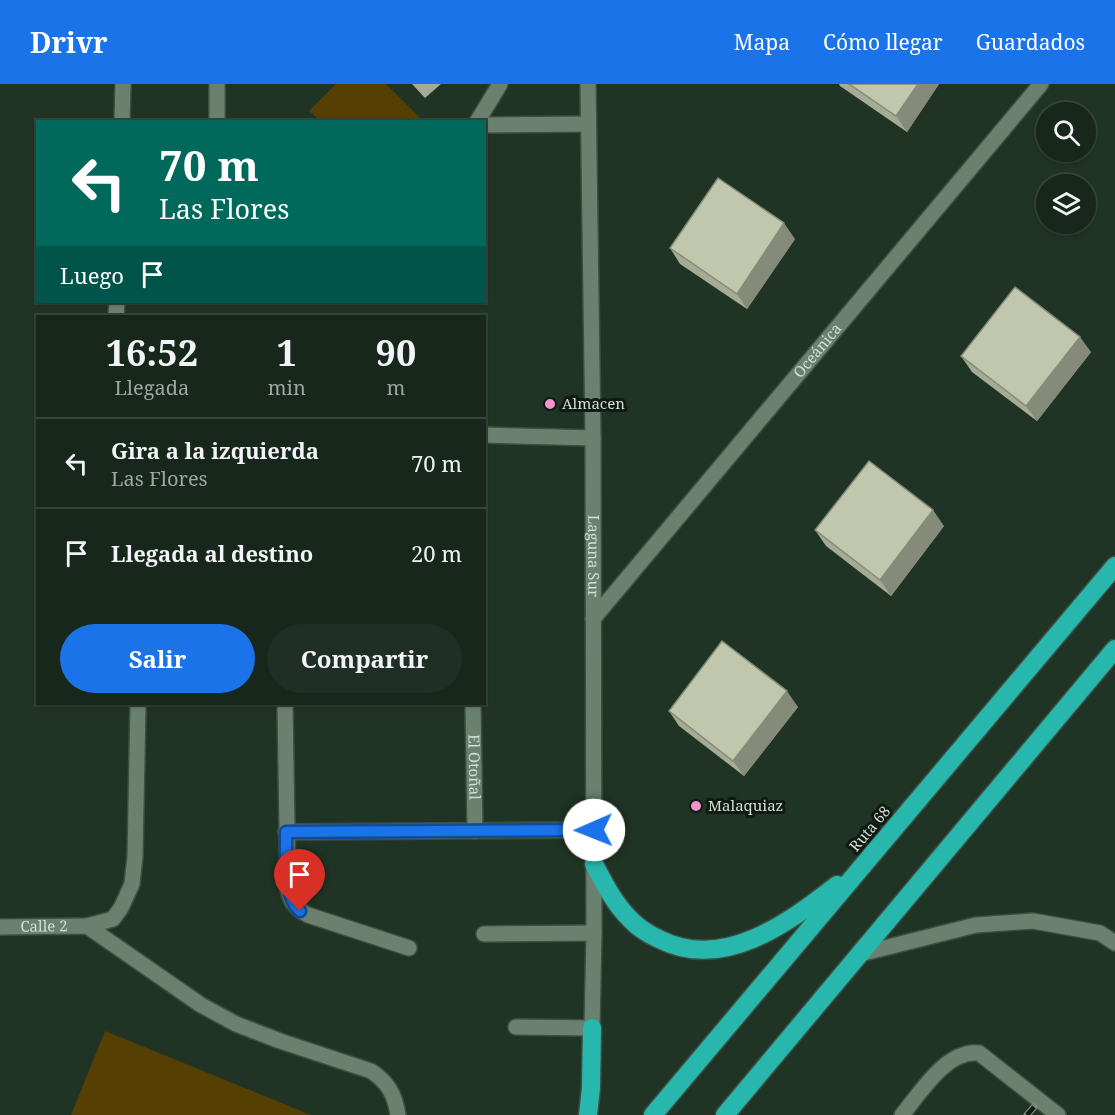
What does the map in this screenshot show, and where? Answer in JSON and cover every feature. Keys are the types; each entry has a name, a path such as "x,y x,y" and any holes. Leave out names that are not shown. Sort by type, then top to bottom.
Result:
{"highway":[{"name":"Ruta 68","path":"653,1115 1115,566"},
{"path":"725,1115 1115,649"},
{"path":"594,864 614,899 635,924 664,942 685,949 697,950 722,948 757,938 793,917 864,864"},
{"path":"588,1115 592,1028"}],"street":[{"path":"122,120 123,84"},
{"path":"217,84 217,120"},
{"path":"478,120 500,84"},
{"name":"Laguna Sur","path":"588,84 593,438 594,933 592,1028"},
{"name":"Oceánica","path":"593,619 1041,84"},
{"path":"486,125 588,124"},
{"path":"486,435 593,438"},
{"name":"Calle 2","path":"0,927 87,926 113,919 121,908 132,884 135,857 138,705"},
{"path":"285,705 288,890 294,905 308,915 408,948"},
{"name":"El Otoñal","path":"473,705 475,831"},
{"path":"286,832 594,830"},
{"path":"860,954 976,925 1033,921 1100,933 1115,943"},
{"path":"87,926 201,1005 236,1024 371,1071 381,1077 396,1099 398,1115"},
{"path":"484,934 594,933"},
{"path":"516,1027 592,1028"},
{"path":"902,1115 941,1069 968,1052 979,1053 1058,1115"}],"shaded area":[{"path":"336,84 386,84 422,120 320,120 309,111"},
{"path":"105,1031 311,1115 71,1115"}],"building":[{"path":"849,84 918,84 896,116"},
{"path":"718,178 784,223 737,294 670,248"},
{"path":"1015,287 1080,337 1026,406 961,356"},
{"path":"869,461 933,510 880,580 815,530"},
{"path":"722,641 787,691 733,761 669,711"}],"railway":[{"path":"1027,1115 1034,1107"}],"place":[{"name":"Almacen","path":"550,404"},
{"name":"Malaquiaz","path":"696,806"}],"route":[{"path":"300,911 290,898 288,890 286,832 594,830"}]}
